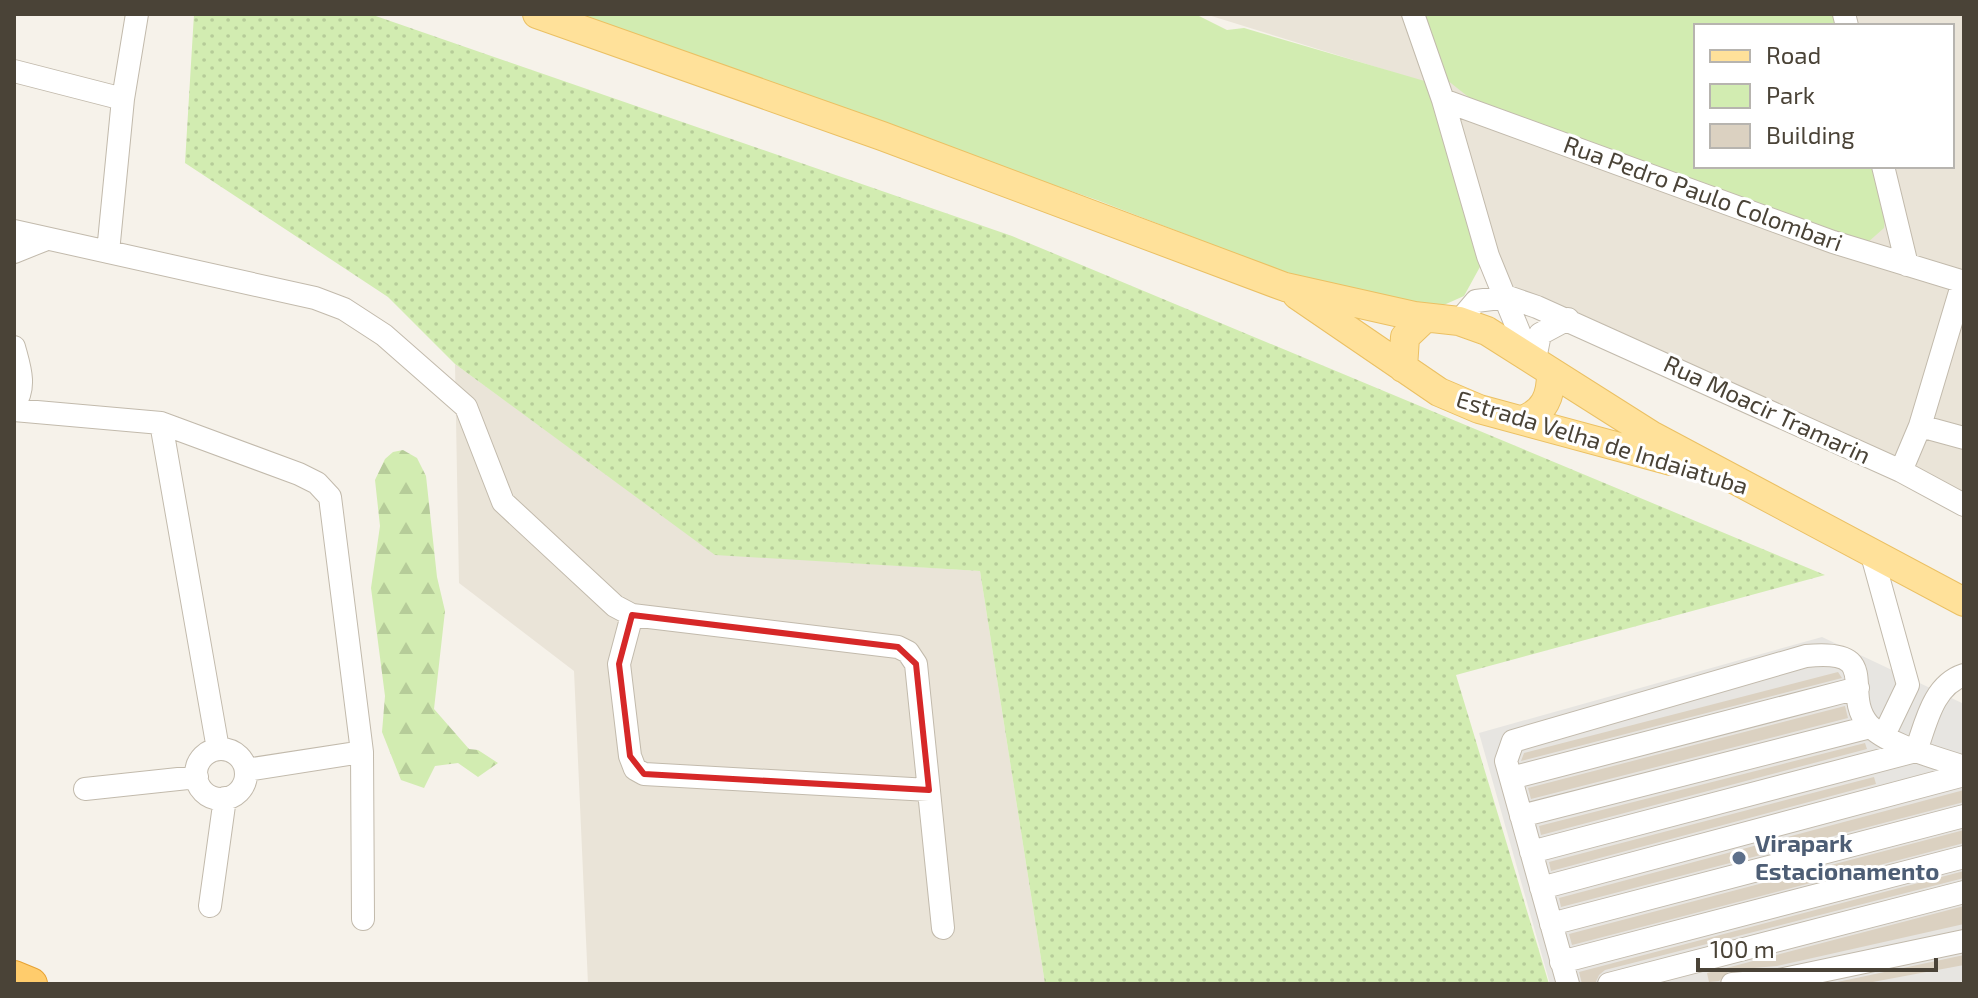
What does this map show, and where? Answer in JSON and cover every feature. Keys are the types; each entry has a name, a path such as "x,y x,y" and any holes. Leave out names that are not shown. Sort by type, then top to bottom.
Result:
{"highway":[{"path":"14,977 31,984"}],"main road":[{"path":"537,14 882,136 1285,287"},
{"name":"Estrada Velha de Indaiatuba","path":"1285,287 1425,318 1467,311 1538,362 1651,435 1759,492"},
{"name":"Estrada Velha de Indaiatuba","path":"1285,287 1403,368 1453,398 1479,409 1640,451 1759,492"},
{"path":"1403,368 1405,337 1425,318"},
{"path":"1522,420 1533,416 1546,403 1538,362"},
{"path":"1759,492 1964,602"}],"street":[{"path":"108,252 123,99 137,14"},
{"path":"1413,14 1443,100 1488,256 1538,362"},
{"path":"14,71 123,99"},
{"name":"Rua Pedro Paulo Colombari","path":"1443,100 1833,242 1963,282"},
{"path":"1883,168 1907,265"},
{"path":"14,231 315,298 344,309 384,335 466,407 503,502 615,606 632,615 898,647 908,652 916,664 943,928"},
{"path":"14,252 44,240"},
{"path":"1467,311 1488,256"},
{"path":"1901,471 1920,426 1963,282"},
{"name":"Estrada Velha de Indaiatuba","path":"1467,311 1508,297"},
{"name":"Rua Moacir Tramarin","path":"1508,297 1568,319 1901,471 1964,505"},
{"path":"1538,362 1540,334 1568,319"},
{"path":"14,347 21,376 20,396 14,407 161,423 299,474 317,483 330,497 362,752 363,919"},
{"path":"161,423 218,749"},
{"path":"1920,426 1964,438"},
{"path":"1521,816 1877,731 1908,685 1872,555"},
{"path":"632,615 619,664 630,756 635,769 644,774 929,790"},
{"path":"1568,984 1506,761 1513,741 1806,656 1832,653 1846,659 1855,671 1864,718 1877,731 1916,751 1964,767"},
{"path":"1916,751 1937,698 1950,679 1964,675"},
{"path":"1511,778 1858,688"},
{"path":"218,749 239,756 246,770 238,792 225,798 210,796 197,777 204,756 218,749"},
{"path":"1531,852 1916,751"},
{"path":"246,770 362,752"},
{"path":"1541,888 1964,775"},
{"path":"85,789 197,777"},
{"path":"210,906 225,798"},
{"path":"1551,924 1964,816"},
{"path":"1561,962 1964,857"},
{"path":"1609,984 1964,892"},
{"path":"1732,984 1779,980 1964,941"}],"highlighted area":[{"path":"632,615 898,647 916,664 929,790 644,774 630,756 619,664"}],"shaded area":[{"path":"1205,14 1964,14 1964,505 1508,297 1389,71"},
{"path":"455,364 715,554 980,571 1045,984 588,984 574,671 459,583"},
{"name":"Virapark Estacionamento","path":"1822,637 1964,704 1964,984 1550,984 1479,733"}],"green space":[{"path":"194,14 370,14 1012,236 1825,575 1456,675 1549,984 1045,984 980,571 715,555 455,364 388,297 185,163"},
{"path":"560,14 1195,14 1227,30 1244,28 1428,82 1481,265 1464,296 1437,308 1327,289 1097,200"},
{"path":"1422,14 1833,14 1836,24 1694,24 1694,168 1872,168 1885,219 1884,228 1867,243 1471,99 1447,80"},
{"path":"403,450 417,458 426,476 437,577 445,611 434,709 469,749 478,750 498,763 478,777 458,763 435,766 424,788 401,780 382,732 385,696 371,588 380,526 375,480 385,459 393,452"}],"building":[{"path":"1838,672 1842,678 1521,761 1524,753"},
{"path":"1845,706 1848,718 1531,799 1528,788"},
{"path":"1865,743 1867,749 1541,835 1539,826"},
{"path":"1874,777 1876,784 1551,871 1549,862"},
{"path":"1964,790 1964,802 1561,907 1559,898"},
{"path":"1964,830 1964,843 1572,945 1569,934"},
{"path":"1964,871 1964,878 1605,970 1595,984 1582,984 1579,972"},
{"path":"1964,906 1964,924 1777,966 1730,970 1719,981 1709,982 1707,973"},
{"path":"1964,955 1964,965 1862,984 1828,984"}],"place":[{"name":"Virapark Estacionamento","path":"1739,858"}]}
